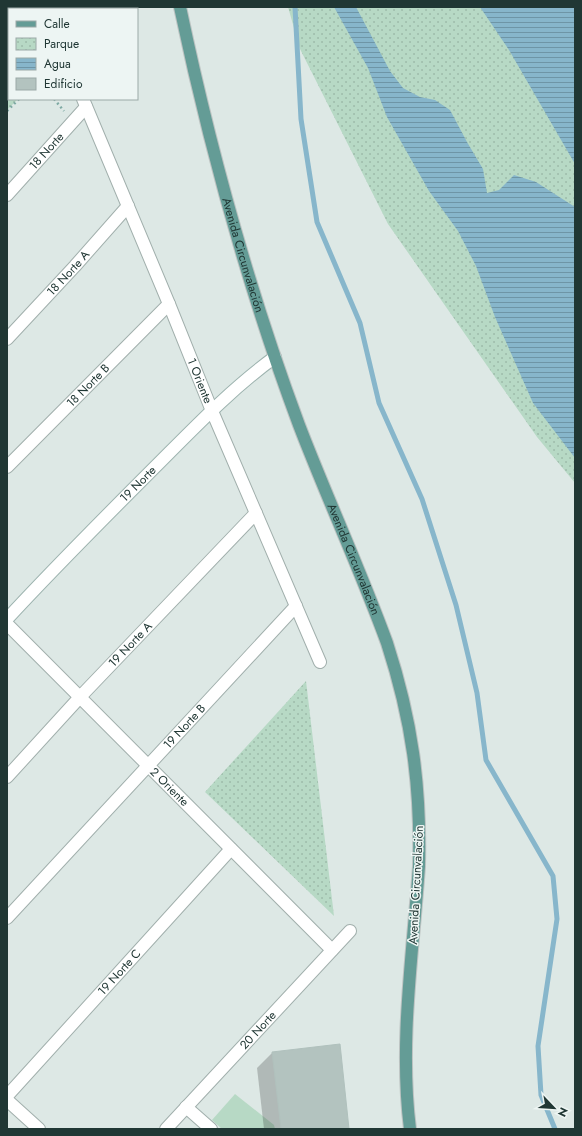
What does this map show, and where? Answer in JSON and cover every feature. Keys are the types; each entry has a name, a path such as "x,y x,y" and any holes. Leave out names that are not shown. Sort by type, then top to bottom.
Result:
{"main road":[{"name":"Avenida Circunvalación","path":"180,7 194,75 225,197 275,357 302,433 387,643 403,696 414,751 418,784 420,842 406,1036 406,1074 410,1129"}],"street":[{"name":"18 Norte","path":"7,195 85,103"},
{"name":"1 Oriente","path":"85,103 169,304 212,412 320,662"},
{"name":"18 Norte A","path":"7,339 76,266 128,206"},
{"name":"18 Norte B","path":"7,468 169,304"},
{"name":"19 Norte","path":"7,619 57,565 168,453 246,380 275,357"},
{"name":"19 Norte A","path":"7,778 80,697 256,513"},
{"name":"19 Norte B","path":"7,918 296,606"},
{"name":"2 Oriente","path":"7,624 332,950"},
{"name":"19 Norte C","path":"7,1096 231,850"},
{"name":"20 Norte","path":"166,1129 350,931"},
{"path":"7,1100 40,1129"},
{"path":"186,1107 211,1129"}],"path":[{"path":"7,111 17,100"}],"green space":[{"path":"7,7 46,7 8,8 8,100 17,100 7,110"},
{"path":"288,7 575,7 575,483 537,437 388,224 300,49"},
{"path":"306,681 334,916 205,792"},
{"path":"235,1094 274,1125 275,1129 222,1129 212,1120"}],"water":[{"path":"334,7 356,7 390,71 403,88 420,97 435,100 450,110 483,169 487,193 499,190 514,175 536,182 575,207 575,458 533,403 495,317 476,266 458,231 429,191 387,117 368,68"},
{"path":"480,7 575,7 575,164 509,50"}],"building":[{"path":"340,1044 349,1129 281,1129 272,1052"}],"waterway":[{"path":"295,7 301,119 317,222 360,323 379,403 422,499 456,605 477,693 486,760 553,876 557,919 538,1046 541,1095 555,1129"}]}
